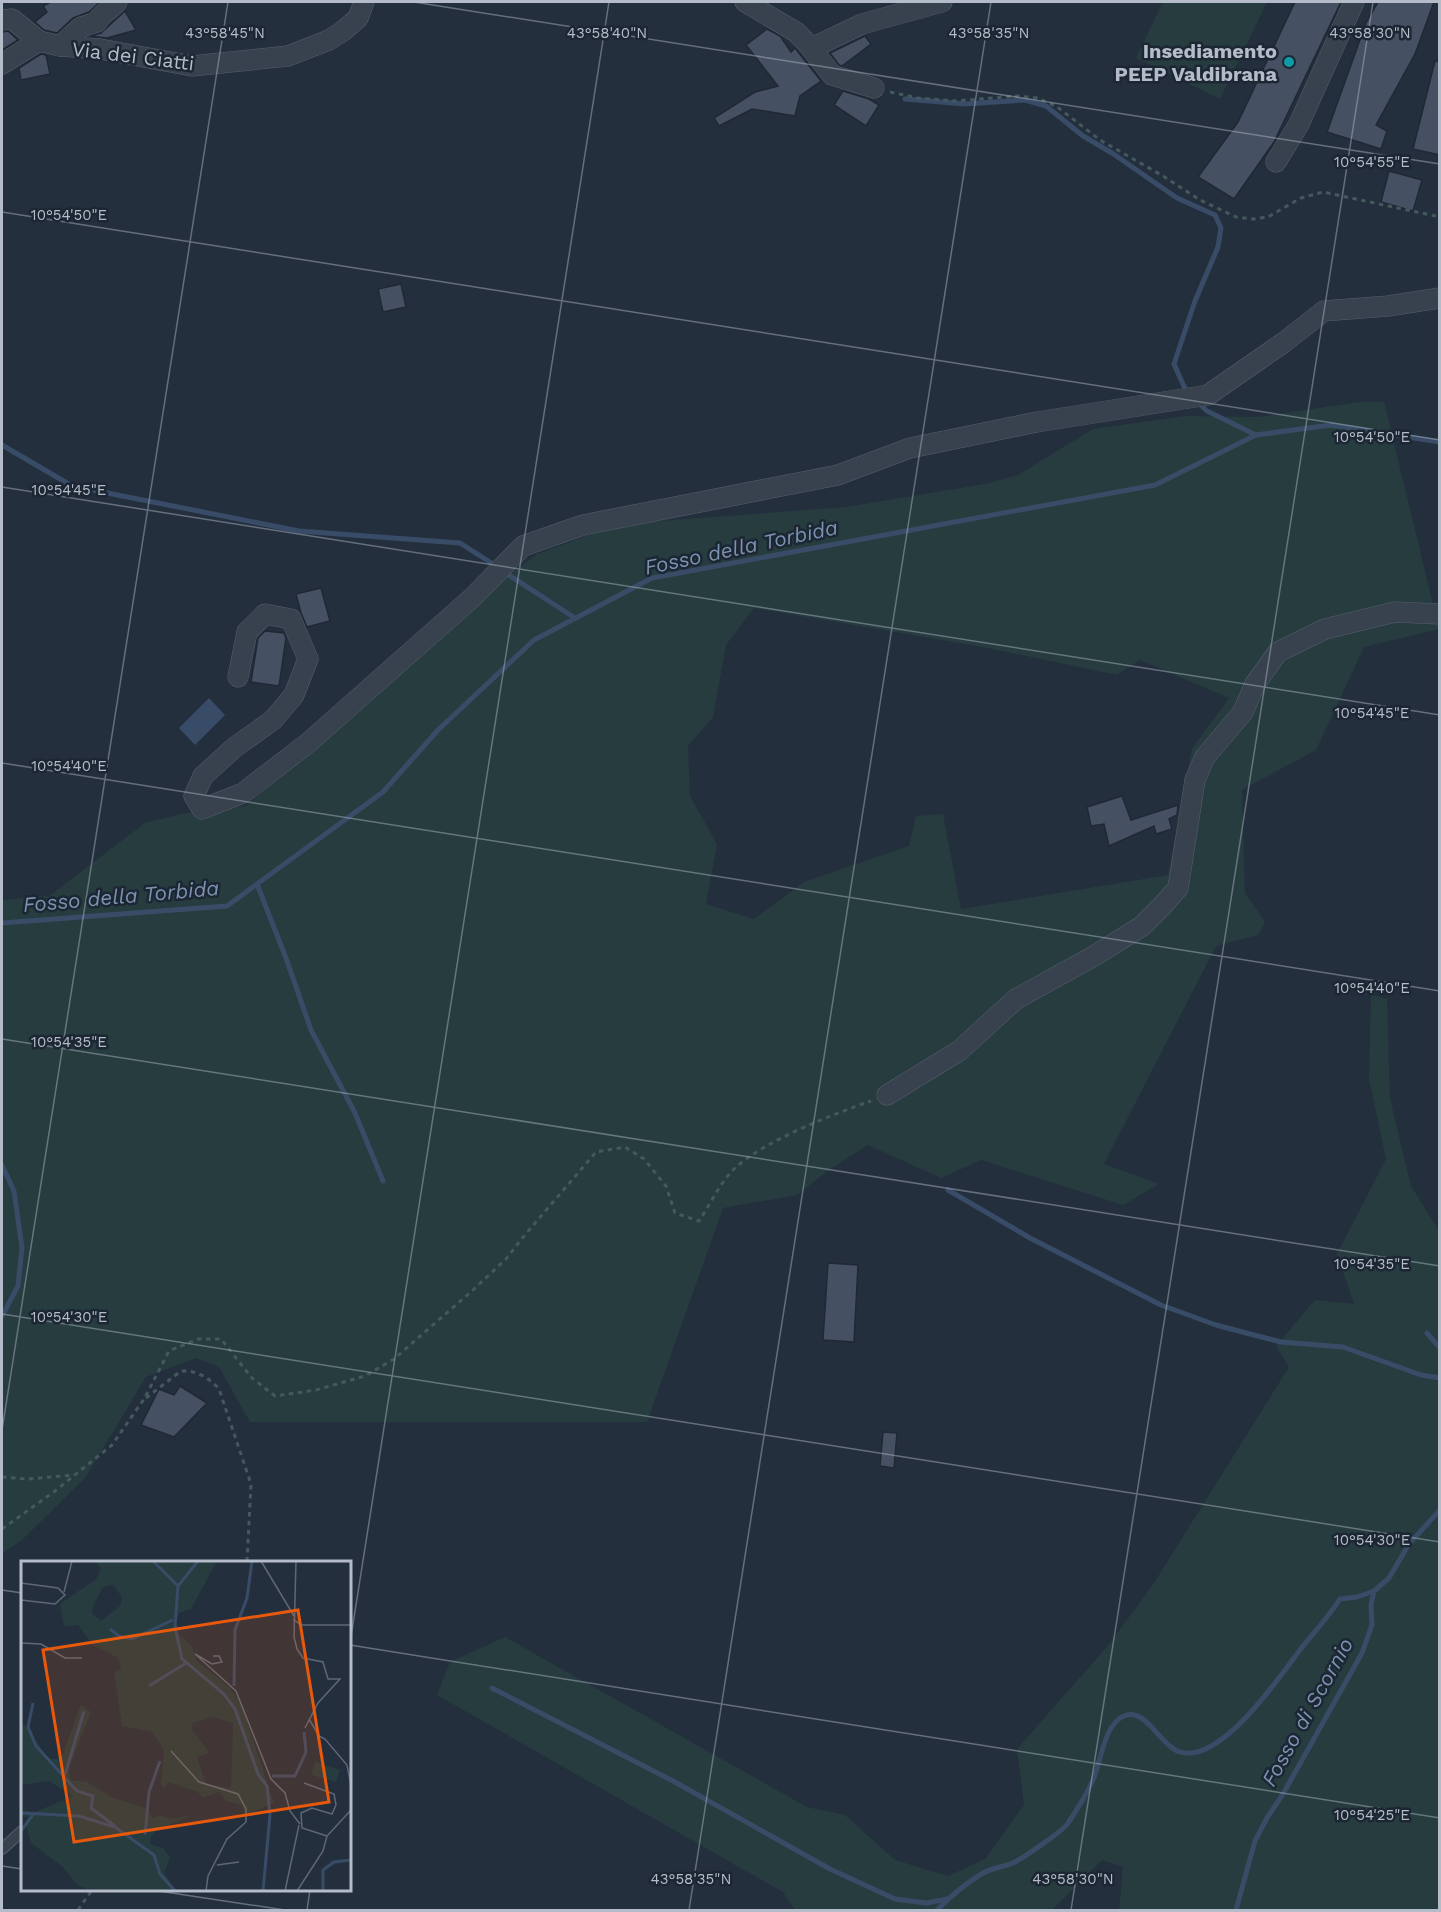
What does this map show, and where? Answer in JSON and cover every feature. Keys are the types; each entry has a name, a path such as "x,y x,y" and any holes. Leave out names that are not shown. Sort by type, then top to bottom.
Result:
{"street":[{"name":"Via dei Ciatti","path":"60,46 81,27 98,22 100,15 117,2"},
{"name":"Via dei Ciatti","path":"2,20 12,19 39,41 60,46 100,49 192,66 288,56 329,40 343,31 357,18 364,2"},
{"path":"745,2 796,32 812,48 832,75 874,88"},
{"path":"812,48 862,24 942,2"},
{"path":"1276,162 1299,124 1354,2"},
{"path":"2,64 39,41"},
{"path":"238,677 246,632 265,614 291,619 309,659 294,695 273,720 235,747 203,776 194,796 202,809 243,793 308,742 473,597 523,546 583,525 838,475 910,448 1037,422 1208,395 1283,343 1324,311 1388,306 1440,298"},
{"path":"887,1095 959,1052 1016,999 1094,956 1142,926 1163,905 1178,888 1195,780 1205,757 1244,712 1255,684 1278,652 1325,629 1395,612 1440,615"}],"lane":[{"path":"2,1849 21,1832"}],"path":[{"path":"874,88 934,100 972,100 1018,96 1037,98 1056,106 1100,140 1236,217 1253,219 1268,217 1301,198 1323,192 1440,217"},
{"path":"2,1529 76,1475 112,1445 144,1399 169,1351 198,1338 221,1339 252,1378 275,1396 315,1390 365,1376 394,1359 506,1259 596,1152 625,1147 644,1159 666,1186 675,1213 699,1221 734,1169 760,1149 839,1112 887,1095"},
{"path":"144,1399 181,1371 188,1370 211,1379 219,1389 251,1485 247,1561"},
{"path":"2,1477 28,1479 76,1475"},
{"path":"78,1911 91,1891"}],"green space":[{"path":"1163,2 1267,2 1220,99 1136,58"},
{"path":"1360,402 1384,402 1439,629 1364,647 1316,750 1242,790 1245,893 1265,922 1258,935 1216,946 1104,1164 1159,1184 1123,1205 981,1160 941,1178 868,1145 826,1172 797,1195 723,1208 647,1422 250,1422 219,1367 196,1358 146,1377 85,1478 22,1540 2,1554 2,900 49,896 145,823 181,814 246,806 494,587 537,554 619,524 846,507 985,484 1018,475 1093,429 1185,416 1259,417","holes":["754,608 988,648 1117,675 1140,660 1229,698 1192,749 1168,875 961,909 943,814 916,816 909,846 804,882 754,919 706,904 717,844 690,796 688,746 713,717 726,645"]},
{"path":"1371,995 1387,999 1390,1099 1411,1186 1439,1231 1439,1910 1119,1910 1123,1867 1102,1860 1052,1910 795,1910 783,1892 437,1695 450,1662 505,1637 807,1807 845,1815 895,1860 948,1876 985,1859 1024,1805 1017,1749 1106,1648 1152,1586 1289,1367 1276,1346 1315,1300 1354,1304 1337,1254 1386,1159 1369,1079"}],"water":[{"path":"209,698 225,715 195,745 179,728"}],"building":[{"path":"51,2 100,2 89,12 73,18 57,33 44,30 35,22 47,12 43,6"},
{"name":"Insediamento PEEP Valdibrana","path":"1295,2 1341,2 1274,142 1234,199 1198,177 1238,122"},
{"path":"1378,2 1434,2 1415,54 1376,125 1387,131 1381,149 1327,132 1366,23"},
{"path":"125,11 136,30 107,38 91,36 101,33"},
{"path":"767,29 780,36 791,52 795,48 821,81 800,96 795,116 752,109 719,126 714,118 755,92 778,86 746,45"},
{"path":"8,31 18,40 2,50 2,32"},
{"path":"865,36 871,44 842,66 839,65 830,53"},
{"path":"41,54 46,55 50,74 21,80 19,68"},
{"path":"1435,61 1440,62 1440,155 1413,149"},
{"path":"843,91 869,99 879,105 866,126 834,105"},
{"path":"1389,171 1422,180 1413,211 1381,202"},
{"path":"401,284 406,307 383,312 378,289"},
{"path":"321,588 330,621 307,627 296,594"},
{"path":"265,631 284,633 286,638 279,686 251,682 258,638"},
{"path":"1122,796 1131,820 1178,805 1177,815 1169,819 1172,829 1156,834 1154,826 1109,846 1104,824 1091,826 1087,807"},
{"path":"828,1263 858,1265 854,1342 823,1340"},
{"path":"180,1386 207,1403 174,1437 141,1425 159,1389 174,1395"},
{"path":"883,1432 897,1433 894,1468 880,1466"}],"waterway":[{"path":"905,99 965,104 1025,100 1046,106 1083,136 1177,198 1215,215 1221,228 1218,247 1195,301 1174,364 1187,393"},
{"path":"1196,401 1207,411 1256,435"},
{"name":"Fosso della Torbida","path":"2,923 227,906 383,792 438,730 534,640 652,578 1155,485 1256,435 1331,425 1440,442"},
{"path":"2,445 72,486 299,531 460,543 496,566"},
{"path":"504,572 575,618"},
{"path":"257,884 311,1030 355,1113 383,1181"},
{"path":"2,1165 14,1191 22,1248 18,1286 2,1316"},
{"path":"948,1190 1030,1238 1161,1305 1216,1325 1250,1334 1281,1342 1343,1347 1421,1375 1440,1378"},
{"path":"1427,1333 1440,1348"},
{"name":"Fosso di Scornio","path":"1236,1910 1255,1841 1362,1653 1372,1625 1371,1605 1374,1591 1389,1578 1409,1544 1440,1510"},
{"path":"937,1910 959,1890 986,1871 1018,1860 1065,1827 1090,1786 1104,1744 1117,1720 1124,1716 1138,1716 1177,1751 1194,1753 1211,1746 1230,1733 1265,1696 1340,1599 1357,1597 1374,1591"},
{"path":"492,1688 673,1781 830,1869 895,1899 926,1903 947,1899"}],"place":[{"name":"Insediamento PEEP Valdibrana","path":"1289,62"}]}
